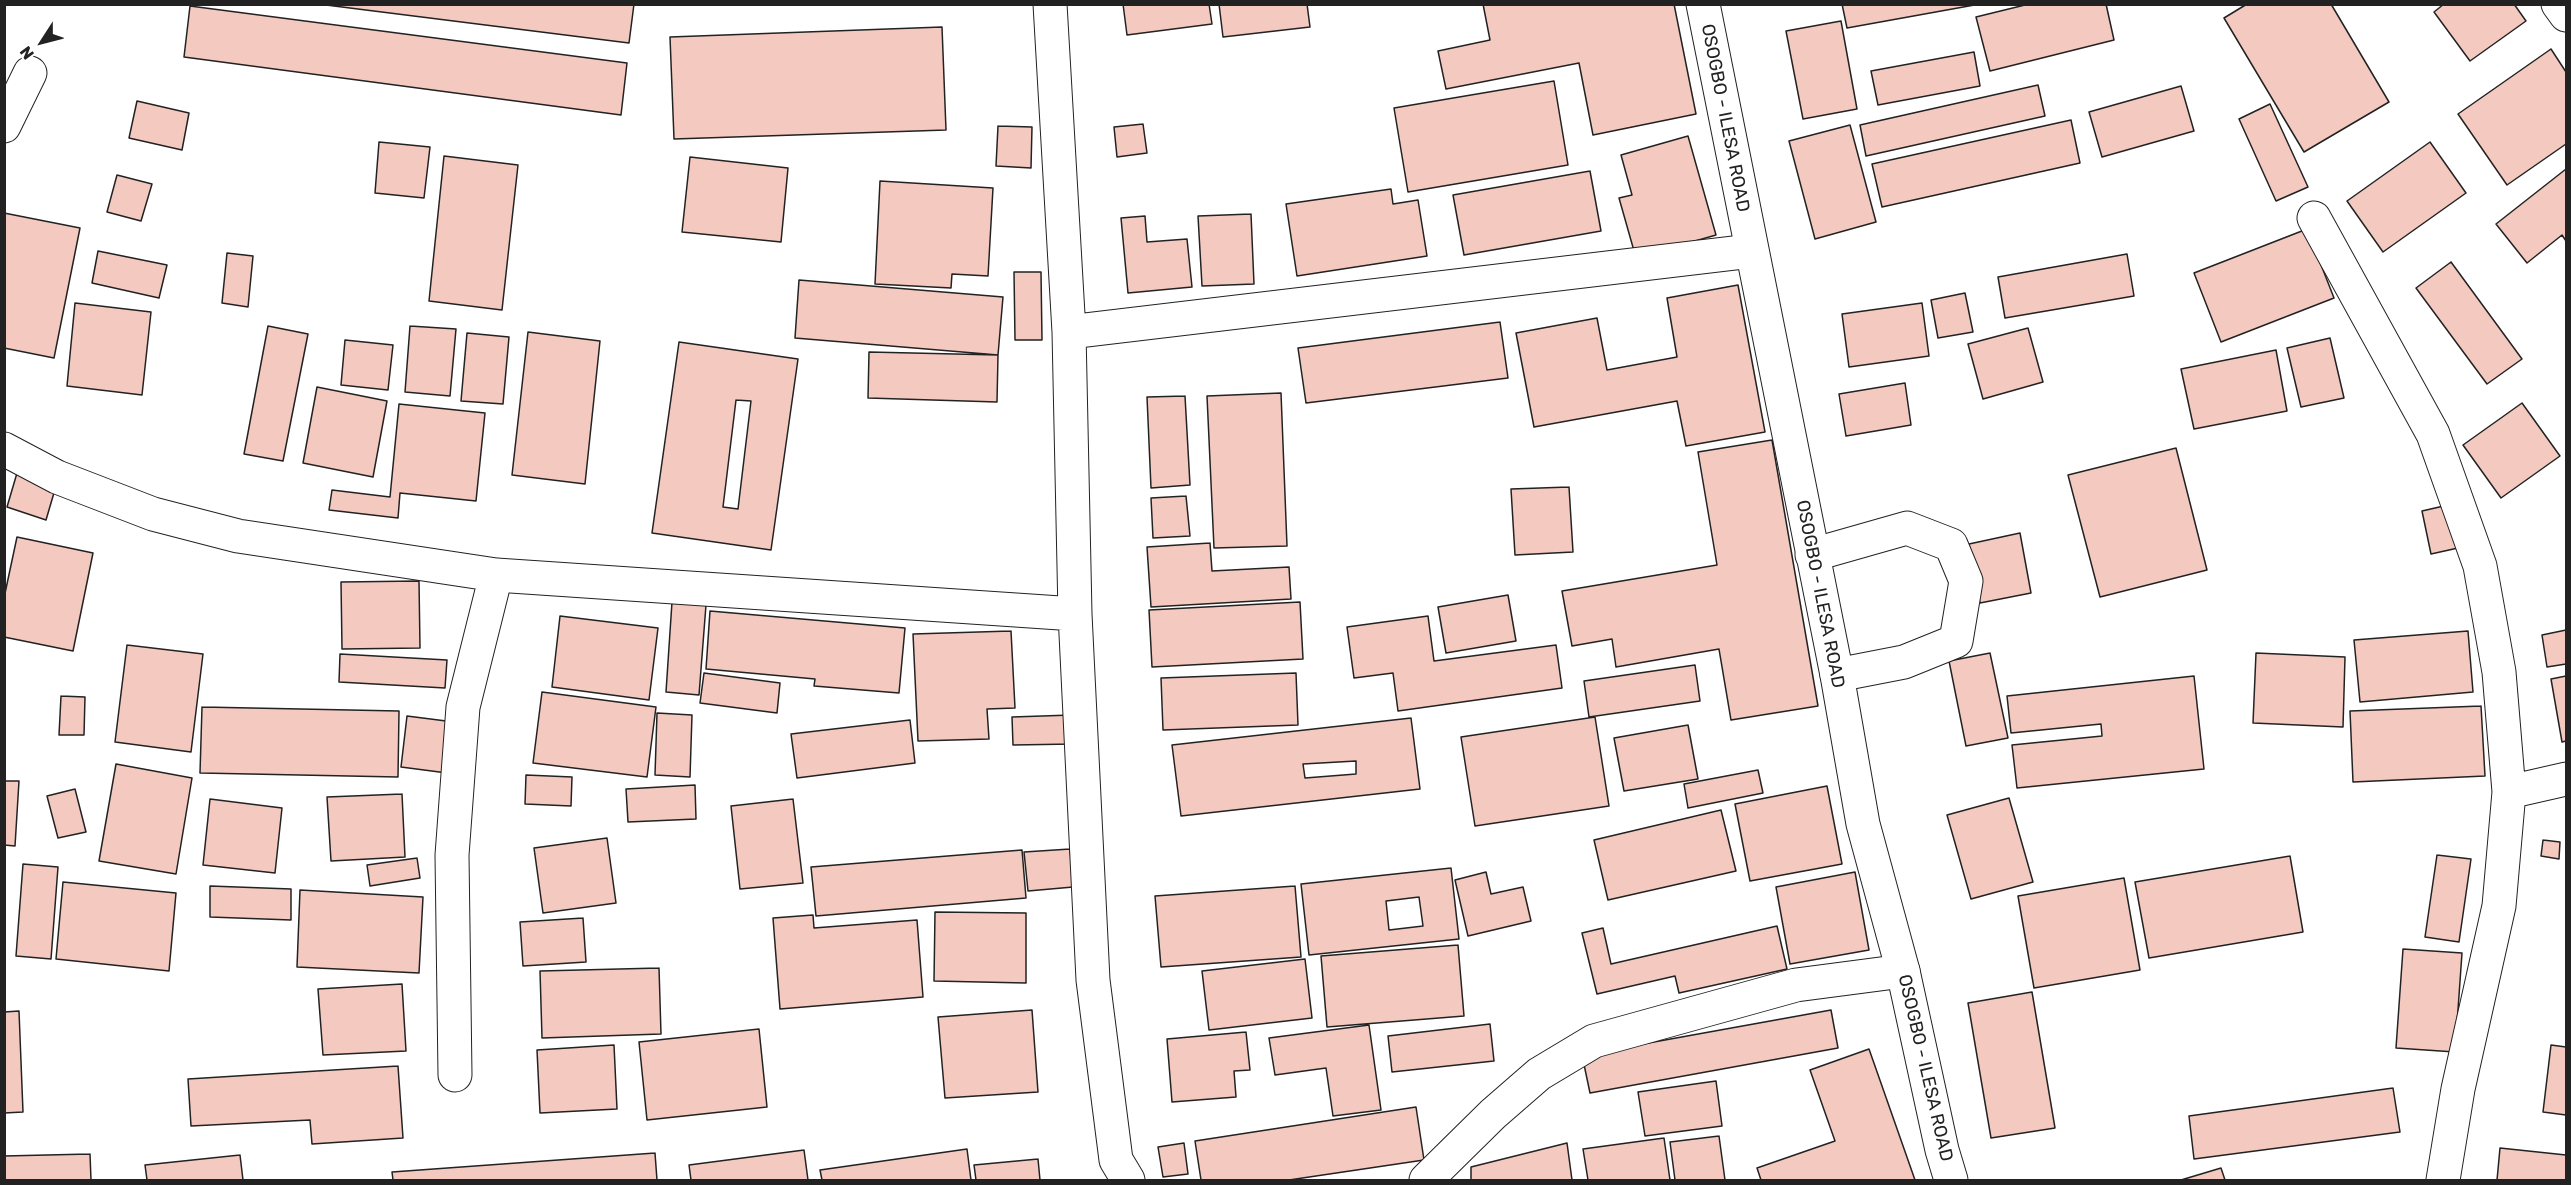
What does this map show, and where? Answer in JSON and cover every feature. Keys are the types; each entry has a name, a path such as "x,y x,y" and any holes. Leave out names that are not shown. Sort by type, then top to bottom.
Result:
{"street":[{"path":"1050,4 1069,332 1075,614 1093,980 1116,1160 1128,1180"},
{"name":"OSOGBO - ILESA ROAD","path":"1703,4 1837,675 1863,824 1903,971 1942,1150 1951,1180"},
{"path":"2558,4 2566,15"},
{"path":"4,126 30,73"},
{"path":"2314,218 2433,434 2480,566 2499,672 2509,792 2499,906 2458,1089 2443,1180"},
{"path":"1069,332 1751,251"},
{"path":"4,449 57,477 132,506 238,536 496,575 1075,614"},
{"path":"1812,555 1907,528 1951,545 1966,581 1956,641 1904,662 1837,675"},
{"path":"455,1075 452,855 463,708 496,575"},
{"path":"2509,792 2566,779"},
{"path":"1426,1180 1493,1114 1539,1074 1594,1041 1796,985 1903,971"}],"building":[{"path":"318,4 634,4 629,43"},
{"path":"1123,4 1209,4 1212,24 1127,35"},
{"path":"1219,4 1307,4 1310,27 1223,37"},
{"path":"1483,4 1674,4 1696,114 1593,135 1579,63 1446,89 1438,51 1490,40"},
{"path":"1842,4 1980,4 1847,28"},
{"path":"2029,4 2106,4 2114,40 1990,71 1976,17"},
{"path":"2247,4 2331,4 2389,102 2304,152 2224,18"},
{"path":"2444,4 2514,4 2526,21 2470,61 2434,12"},
{"path":"190,6 627,63 621,115 184,57"},
{"path":"1841,21 1857,109 1803,119 1786,31"},
{"path":"942,27 946,130 674,139 670,37"},
{"path":"2551,49 2566,72 2566,144 2507,185 2458,114"},
{"path":"1974,52 1980,86 1878,105 1871,71"},
{"path":"1554,81 1568,165 1408,192 1394,108"},
{"path":"2038,85 2045,116 1866,156 1860,125"},
{"path":"2181,86 2194,131 2102,157 2089,112"},
{"path":"137,101 189,113 182,150 129,138"},
{"path":"2270,104 2308,187 2276,201 2239,119"},
{"path":"2071,120 2080,163 1882,207 1872,164"},
{"path":"1143,124 1147,153 1117,157 1114,127"},
{"path":"1850,125 1876,222 1815,239 1789,141"},
{"path":"998,126 1032,127 1031,168 996,166"},
{"path":"1688,136 1716,235 1636,258 1619,198 1632,195 1621,155"},
{"path":"379,142 430,147 424,198 375,193"},
{"path":"2430,142 2466,193 2383,252 2347,201"},
{"path":"444,156 518,165 502,310 429,301"},
{"path":"690,157 788,168 781,242 682,232"},
{"path":"2566,169 2566,241 2562,235 2527,263 2496,224"},
{"path":"1590,171 1601,231 1464,255 1453,195"},
{"path":"117,175 152,184 141,221 107,212"},
{"path":"880,181 993,188 988,276 952,274 951,288 875,284"},
{"path":"1391,189 1393,204 1418,200 1427,256 1297,276 1286,204"},
{"path":"4,213 80,228 54,358 4,348"},
{"path":"1251,214 1254,284 1202,286 1198,216"},
{"path":"1145,216 1147,242 1187,239 1192,287 1128,293 1121,218"},
{"path":"2307,229 2334,298 2221,342 2194,273"},
{"path":"98,251 167,265 159,298 92,283"},
{"path":"227,253 253,256 248,307 222,303"},
{"path":"2127,254 2134,296 2005,318 1998,277"},
{"path":"2451,262 2522,359 2487,384 2416,288"},
{"path":"1014,272 1041,272 1042,340 1015,340"},
{"path":"799,280 1003,297 998,355 795,338"},
{"path":"1738,285 1765,432 1686,446 1677,401 1534,427 1516,333 1597,318 1607,370 1677,357 1667,298"},
{"path":"1965,293 1973,332 1938,338 1931,300"},
{"path":"75,303 151,312 142,395 67,386"},
{"path":"1922,303 1929,356 1849,367 1842,314"},
{"path":"1500,322 1508,378 1306,403 1298,348"},
{"path":"268,326 308,334 283,461 244,454"},
{"path":"410,326 456,329 450,396 405,392"},
{"path":"2028,328 2043,382 1983,399 1968,344"},
{"path":"528,332 600,341 585,484 512,475"},
{"path":"467,333 509,337 503,404 461,401"},
{"path":"2330,338 2344,398 2301,407 2287,348"},
{"path":"345,340 393,345 388,390 341,385"},
{"path":"679,342 798,359 771,550 652,533","holes":["736,400 751,401 738,509 723,507"]},
{"path":"2276,350 2287,411 2194,429 2181,369"},
{"path":"869,352 998,355 997,402 868,398"},
{"path":"1905,383 1911,425 1846,436 1839,394"},
{"path":"317,387 387,401 373,477 303,463"},
{"path":"1281,393 1287,546 1214,548 1207,396"},
{"path":"1185,396 1190,485 1151,488 1147,397"},
{"path":"2522,403 2560,456 2501,498 2463,445"},
{"path":"399,404 485,413 476,501 400,493 398,518 329,510 332,490 390,497"},
{"path":"1772,440 1818,706 1731,720 1719,649 1616,667 1612,639 1572,646 1562,591 1717,565 1698,452"},
{"path":"2176,448 2207,570 2100,597 2068,475"},
{"path":"17,473 56,486 46,520 7,507"},
{"path":"1569,487 1573,552 1515,555 1511,489"},
{"path":"1186,496 1190,536 1153,538 1151,498"},
{"path":"2448,505 2458,548 2431,554 2422,511"},
{"path":"2020,533 2031,593 1980,603 1969,544"},
{"path":"17,537 93,553 73,651 4,637 4,598"},
{"path":"1210,543 1212,571 1289,567 1291,599 1151,607 1147,547"},
{"path":"419,581 420,648 342,649 341,582"},
{"path":"1508,595 1516,641 1446,653 1438,607"},
{"path":"672,602 706,605 699,695 666,692"},
{"path":"1300,602 1303,659 1152,667 1149,610"},
{"path":"710,611 905,628 899,693 814,686 815,679 706,669"},
{"path":"560,616 658,628 649,700 552,687"},
{"path":"1428,616 1434,661 1556,645 1562,688 1398,711 1393,673 1354,678 1347,627"},
{"path":"2566,630 2566,664 2547,667 2542,635"},
{"path":"1011,631 1015,708 987,709 989,739 918,741 913,634"},
{"path":"2468,631 2473,692 2360,702 2354,640"},
{"path":"127,645 203,654 191,752 115,742"},
{"path":"1990,653 2008,738 1966,746 1949,661"},
{"path":"2256,653 2345,657 2343,727 2253,723"},
{"path":"340,654 447,660 445,688 339,682"},
{"path":"1695,665 1700,701 1589,717 1584,681"},
{"path":"704,673 780,683 777,713 700,703"},
{"path":"1296,673 1298,725 1163,730 1161,678"},
{"path":"2194,676 2204,769 2017,788 2012,745 2102,736 2101,724 2011,733 2007,696"},
{"path":"2566,676 2566,741 2562,742 2551,679"},
{"path":"542,692 656,707 647,777 533,763"},
{"path":"61,696 85,697 84,735 59,735"},
{"path":"2481,706 2485,776 2353,782 2350,711"},
{"path":"202,707 399,711 398,777 200,773"},
{"path":"657,713 692,715 690,777 655,775"},
{"path":"1072,715 1073,744 1013,745 1012,717"},
{"path":"407,716 454,722 447,773 401,767"},
{"path":"1595,717 1609,806 1475,826 1461,737"},
{"path":"1411,718 1420,789 1181,816 1172,745","holes":["1356,761 1356,774 1305,778 1303,764"]},
{"path":"910,720 915,763 797,778 791,734"},
{"path":"1688,725 1698,779 1624,791 1614,738"},
{"path":"116,764 192,778 176,874 99,861"},
{"path":"1758,770 1763,793 1688,808 1684,784"},
{"path":"526,775 572,777 571,806 525,804"},
{"path":"4,781 19,781 15,846 4,845"},
{"path":"695,785 696,819 628,822 626,789"},
{"path":"1827,786 1842,864 1750,881 1735,804"},
{"path":"75,789 86,832 58,838 47,796"},
{"path":"402,794 405,857 331,861 327,797"},
{"path":"2009,798 2033,882 1971,899 1947,815"},
{"path":"210,799 282,808 275,873 203,865"},
{"path":"793,799 803,883 740,889 731,806"},
{"path":"1721,810 1736,871 1608,900 1594,840"},
{"path":"607,838 616,903 543,913 534,848"},
{"path":"2543,840 2560,842 2559,859 2541,856"},
{"path":"1070,849 1073,887 1028,891 1024,852"},
{"path":"1022,850 1026,898 816,916 811,867"},
{"path":"2437,855 2471,859 2459,942 2425,937"},
{"path":"2290,856 2303,932 2149,958 2135,882"},
{"path":"417,858 420,878 370,886 367,865"},
{"path":"23,864 58,867 51,959 16,956"},
{"path":"1451,868 1459,939 1309,955 1301,884","holes":["1419,897 1423,926 1389,930 1386,901"]},
{"path":"1486,872 1491,894 1523,887 1531,921 1468,936 1455,880"},
{"path":"1855,872 1869,950 1790,964 1776,887"},
{"path":"2124,878 2140,970 2034,988 2018,896"},
{"path":"63,882 176,893 169,971 56,959"},
{"path":"210,886 291,889 291,920 210,917"},
{"path":"1295,886 1301,957 1161,967 1155,896"},
{"path":"300,890 423,897 419,973 297,967"},
{"path":"935,912 1026,913 1026,983 934,981"},
{"path":"813,915 814,928 917,920 923,997 780,1009 773,918"},
{"path":"583,918 586,962 523,966 520,922"},
{"path":"1777,926 1787,969 1679,993 1675,976 1597,994 1582,933 1603,928 1611,964"},
{"path":"1458,945 1464,1016 1327,1027 1321,956"},
{"path":"2403,949 2462,953 2455,1052 2396,1048"},
{"path":"1305,959 1312,1018 1209,1030 1202,971"},
{"path":"659,968 661,1034 542,1038 540,971"},
{"path":"402,984 406,1051 323,1055 318,989"},
{"path":"2032,992 2055,1128 1991,1138 1968,1003"},
{"path":"1032,1010 1038,1092 945,1098 938,1017"},
{"path":"1831,1010 1838,1048 1590,1093 1582,1055"},
{"path":"19,1011 23,1112 4,1113 4,1012"},
{"path":"1490,1024 1494,1061 1392,1072 1388,1036"},
{"path":"1369,1025 1381,1110 1333,1116 1326,1068 1275,1075 1269,1038"},
{"path":"759,1029 767,1107 647,1120 639,1042"},
{"path":"1246,1032 1250,1070 1234,1071 1236,1097 1172,1102 1167,1039"},
{"path":"614,1045 617,1109 540,1113 537,1050"},
{"path":"2551,1045 2566,1047 2566,1115 2543,1112"},
{"path":"1869,1049 1915,1180 1761,1180 1757,1168 1835,1141 1810,1070"},
{"path":"398,1066 403,1138 312,1144 310,1120 191,1126 188,1079"},
{"path":"1716,1081 1722,1126 1645,1136 1638,1092"},
{"path":"2393,1088 2400,1132 2194,1159 2189,1116"},
{"path":"1416,1107 1424,1160 1289,1180 1201,1180 1195,1141"},
{"path":"1719,1136 1725,1180 1675,1180 1670,1142"},
{"path":"1664,1138 1670,1180 1588,1180 1583,1149"},
{"path":"1184,1143 1188,1174 1163,1177 1158,1147"},
{"path":"1567,1143 1572,1180 1471,1180 1471,1167"},
{"path":"2500,1148 2566,1155 2566,1180 2497,1180"},
{"path":"967,1149 971,1180 822,1180 820,1170"},
{"path":"804,1150 808,1180 691,1180 689,1165"},
{"path":"655,1153 657,1180 393,1180 392,1172"},
{"path":"90,1154 91,1180 4,1180 4,1156"},
{"path":"240,1155 243,1180 147,1180 145,1165"},
{"path":"1038,1159 1040,1180 976,1180 974,1165"},
{"path":"2221,1168 2225,1180 2181,1180"}]}
